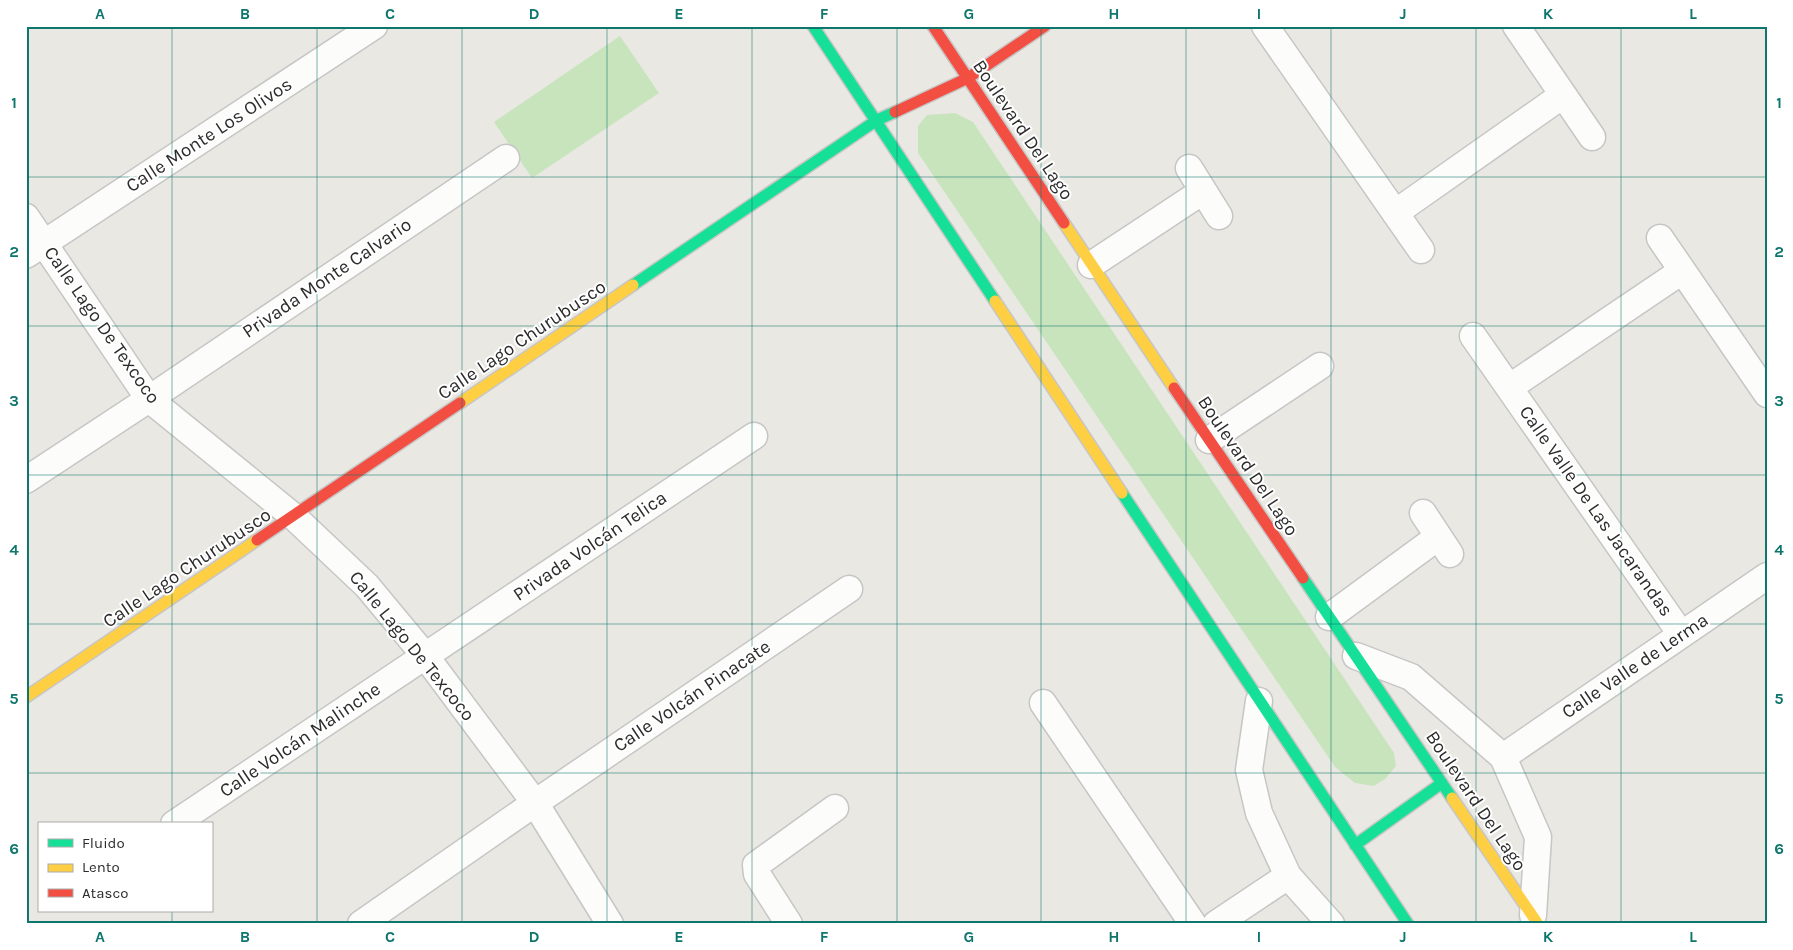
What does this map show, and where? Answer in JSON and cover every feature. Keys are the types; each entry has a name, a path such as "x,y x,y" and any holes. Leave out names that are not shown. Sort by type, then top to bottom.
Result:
{"street":[{"name":"Calle Monte Los Olivos","path":"35,249 374,26"},
{"path":"813,26 1408,924"},
{"name":"Boulevard Del Lago","path":"932,26 1209,440 1535,920"},
{"name":"Calle Lago Churubusco","path":"26,697 876,120 968,78 1045,26"},
{"path":"1265,26 1421,250"},
{"path":"1516,26 1592,137"},
{"path":"1396,213 1563,95"},
{"name":"Privada Monte Calvario","path":"26,480 506,158"},
{"path":"1189,168 1219,216"},
{"path":"1091,265 1203,190"},
{"name":"Calle Lago De Texcoco","path":"26,217 35,249 149,399 294,516 367,586 426,657 535,803 610,924"},
{"path":"1660,238 1767,394"},
{"name":"Calle Valle De Las Jacarandas","path":"1510,387 1682,271"},
{"name":"Calle Valle De Las Jacarandas","path":"1473,336 1681,634"},
{"path":"1209,440 1320,366"},
{"name":"Privada Volcán Telica","path":"426,657 754,436"},
{"path":"1329,616 1444,545 1423,513"},
{"name":"Calle Valle de Lerma","path":"1503,757 1767,576"},
{"name":"Calle Volcán Pinacate","path":"361,924 849,589"},
{"path":"1356,656 1411,678 1503,757 1538,837 1535,920"},
{"name":"Calle Volcán Malinche","path":"177,822 426,657"},
{"path":"1259,701 1249,770 1259,813 1288,876 1331,924"},
{"path":"1042,703 1193,924"},
{"path":"1355,845 1442,783"},
{"path":"788,924 757,874 756,865 835,808"},
{"path":"1216,924 1288,876"}],"green space":[{"path":"620,36 659,93 532,178 494,122"},
{"path":"955,113 973,122 1394,753 1396,766 1385,779 1374,786 1355,783 1335,767 918,153 918,126 927,115"}],"traffic: fast":[{"path":"813,26 995,301"},
{"path":"633,285 877,120 895,112"},
{"path":"1122,493 1408,924"},
{"path":"1303,578 1452,798"},
{"path":"1355,845 1442,783"}],"traffic: slow":[{"path":"1064,223 1174,388"},
{"path":"460,403 633,285"},
{"path":"995,301 1122,493"},
{"path":"26,697 257,540"},
{"path":"1452,798 1538,924"}],"traffic: jam":[{"path":"933,26 1064,223"},
{"path":"895,112 968,78 1045,26"},
{"path":"1174,388 1303,578"},
{"path":"257,540 460,403"}]}
